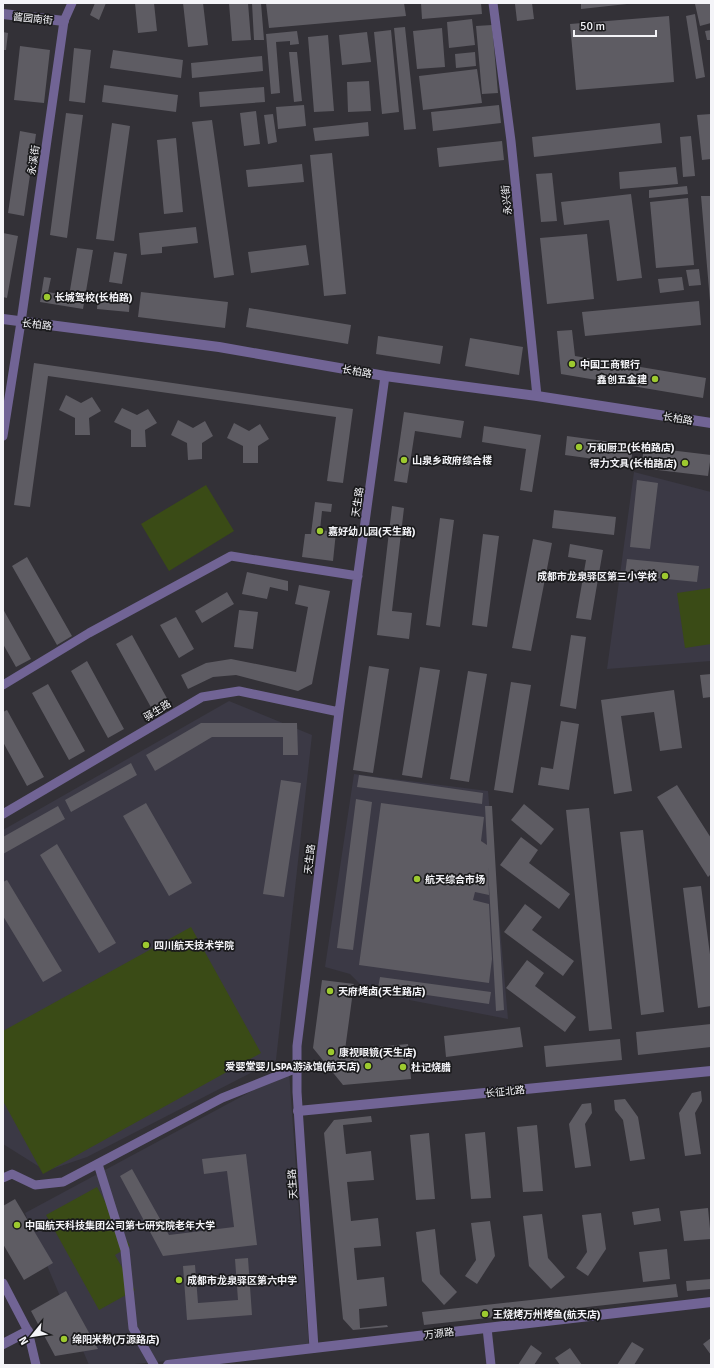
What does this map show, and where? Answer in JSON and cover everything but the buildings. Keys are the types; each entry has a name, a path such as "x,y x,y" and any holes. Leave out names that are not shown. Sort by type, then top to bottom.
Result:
{"street":[{"name":"永溪街","path":"3,436 21,322 64,21 72,3"},
{"name":"永兴街","path":"493,3 511,141 537,396"},
{"name":"酱园南街","path":"3,14 64,21"},
{"name":"长柏路","path":"3,319 219,347 385,376 537,396 711,423"},
{"name":"天生路","path":"314,1348 298,1111 297,1046 339,712 385,376"},
{"path":"3,685 89,633 231,556 358,576"},
{"name":"驿生路","path":"3,814 202,697 239,691 339,712"},
{"path":"3,1178 12,1174 35,1185 63,1182 222,1098 297,1068"},
{"name":"长征北路","path":"298,1111 711,1071"},
{"path":"98,1164 125,1250 133,1328 154,1365"},
{"path":"3,1283 28,1331 36,1365"},
{"name":"万源路","path":"168,1365 711,1302"},
{"path":"487,1328 491,1365"},
{"path":"3,1344 28,1331"}],"shaded area":[{"name":"成都市龙泉驿区第三小学校","path":"634,472 711,492 711,661 607,669"},
{"name":"四川航天技术学院","path":"229,701 312,735 276,1060 87,1157 46,1171 3,1144 3,830"},
{"name":"航天综合市场","path":"354,774 488,791 508,1019 368,992 350,974 325,967"},
{"name":"成都市龙泉驿区第六中学","path":"289,1071 309,1348 124,1365 89,1365 25,1213"}],"green space":[{"path":"206,485 234,531 169,571 141,524"},
{"path":"711,588 711,644 685,648 677,593"},
{"path":"191,927 261,1053 43,1174 3,1101 3,1031"},
{"path":"97,1187 130,1246 115,1255 135,1290 99,1310 46,1215"}],"place":[{"name":"长城驾校(长柏路)","path":"47,297"},
{"name":"中国工商银行","path":"572,364"},
{"name":"鑫创五金建","path":"655,379"},
{"name":"万和厨卫(长柏路店)","path":"579,447"},
{"name":"山泉乡政府综合楼","path":"404,460"},
{"name":"得力文具(长柏路店)","path":"685,463"},
{"name":"嘉好幼儿园(天生路)","path":"320,531"},
{"name":"成都市龙泉驿区第三小学校","path":"665,576"},
{"name":"航天综合市场","path":"417,879"},
{"name":"四川航天技术学院","path":"146,945"},
{"name":"天府烤卤(天生路店)","path":"330,991"},
{"name":"康视眼镜(天生店)","path":"331,1052"},
{"name":"爱婴堂婴儿SPA游泳馆(航天店)","path":"368,1066"},
{"name":"杜记烧腊","path":"403,1067"},
{"name":"中国航天科技集团公司第七研究院老年大学","path":"17,1225"},
{"name":"成都市龙泉驿区第六中学","path":"179,1280"},
{"name":"王烧烤万州烤鱼(航天店)","path":"485,1314"},
{"name":"绵阳米粉(万源路店)","path":"64,1339"}]}
